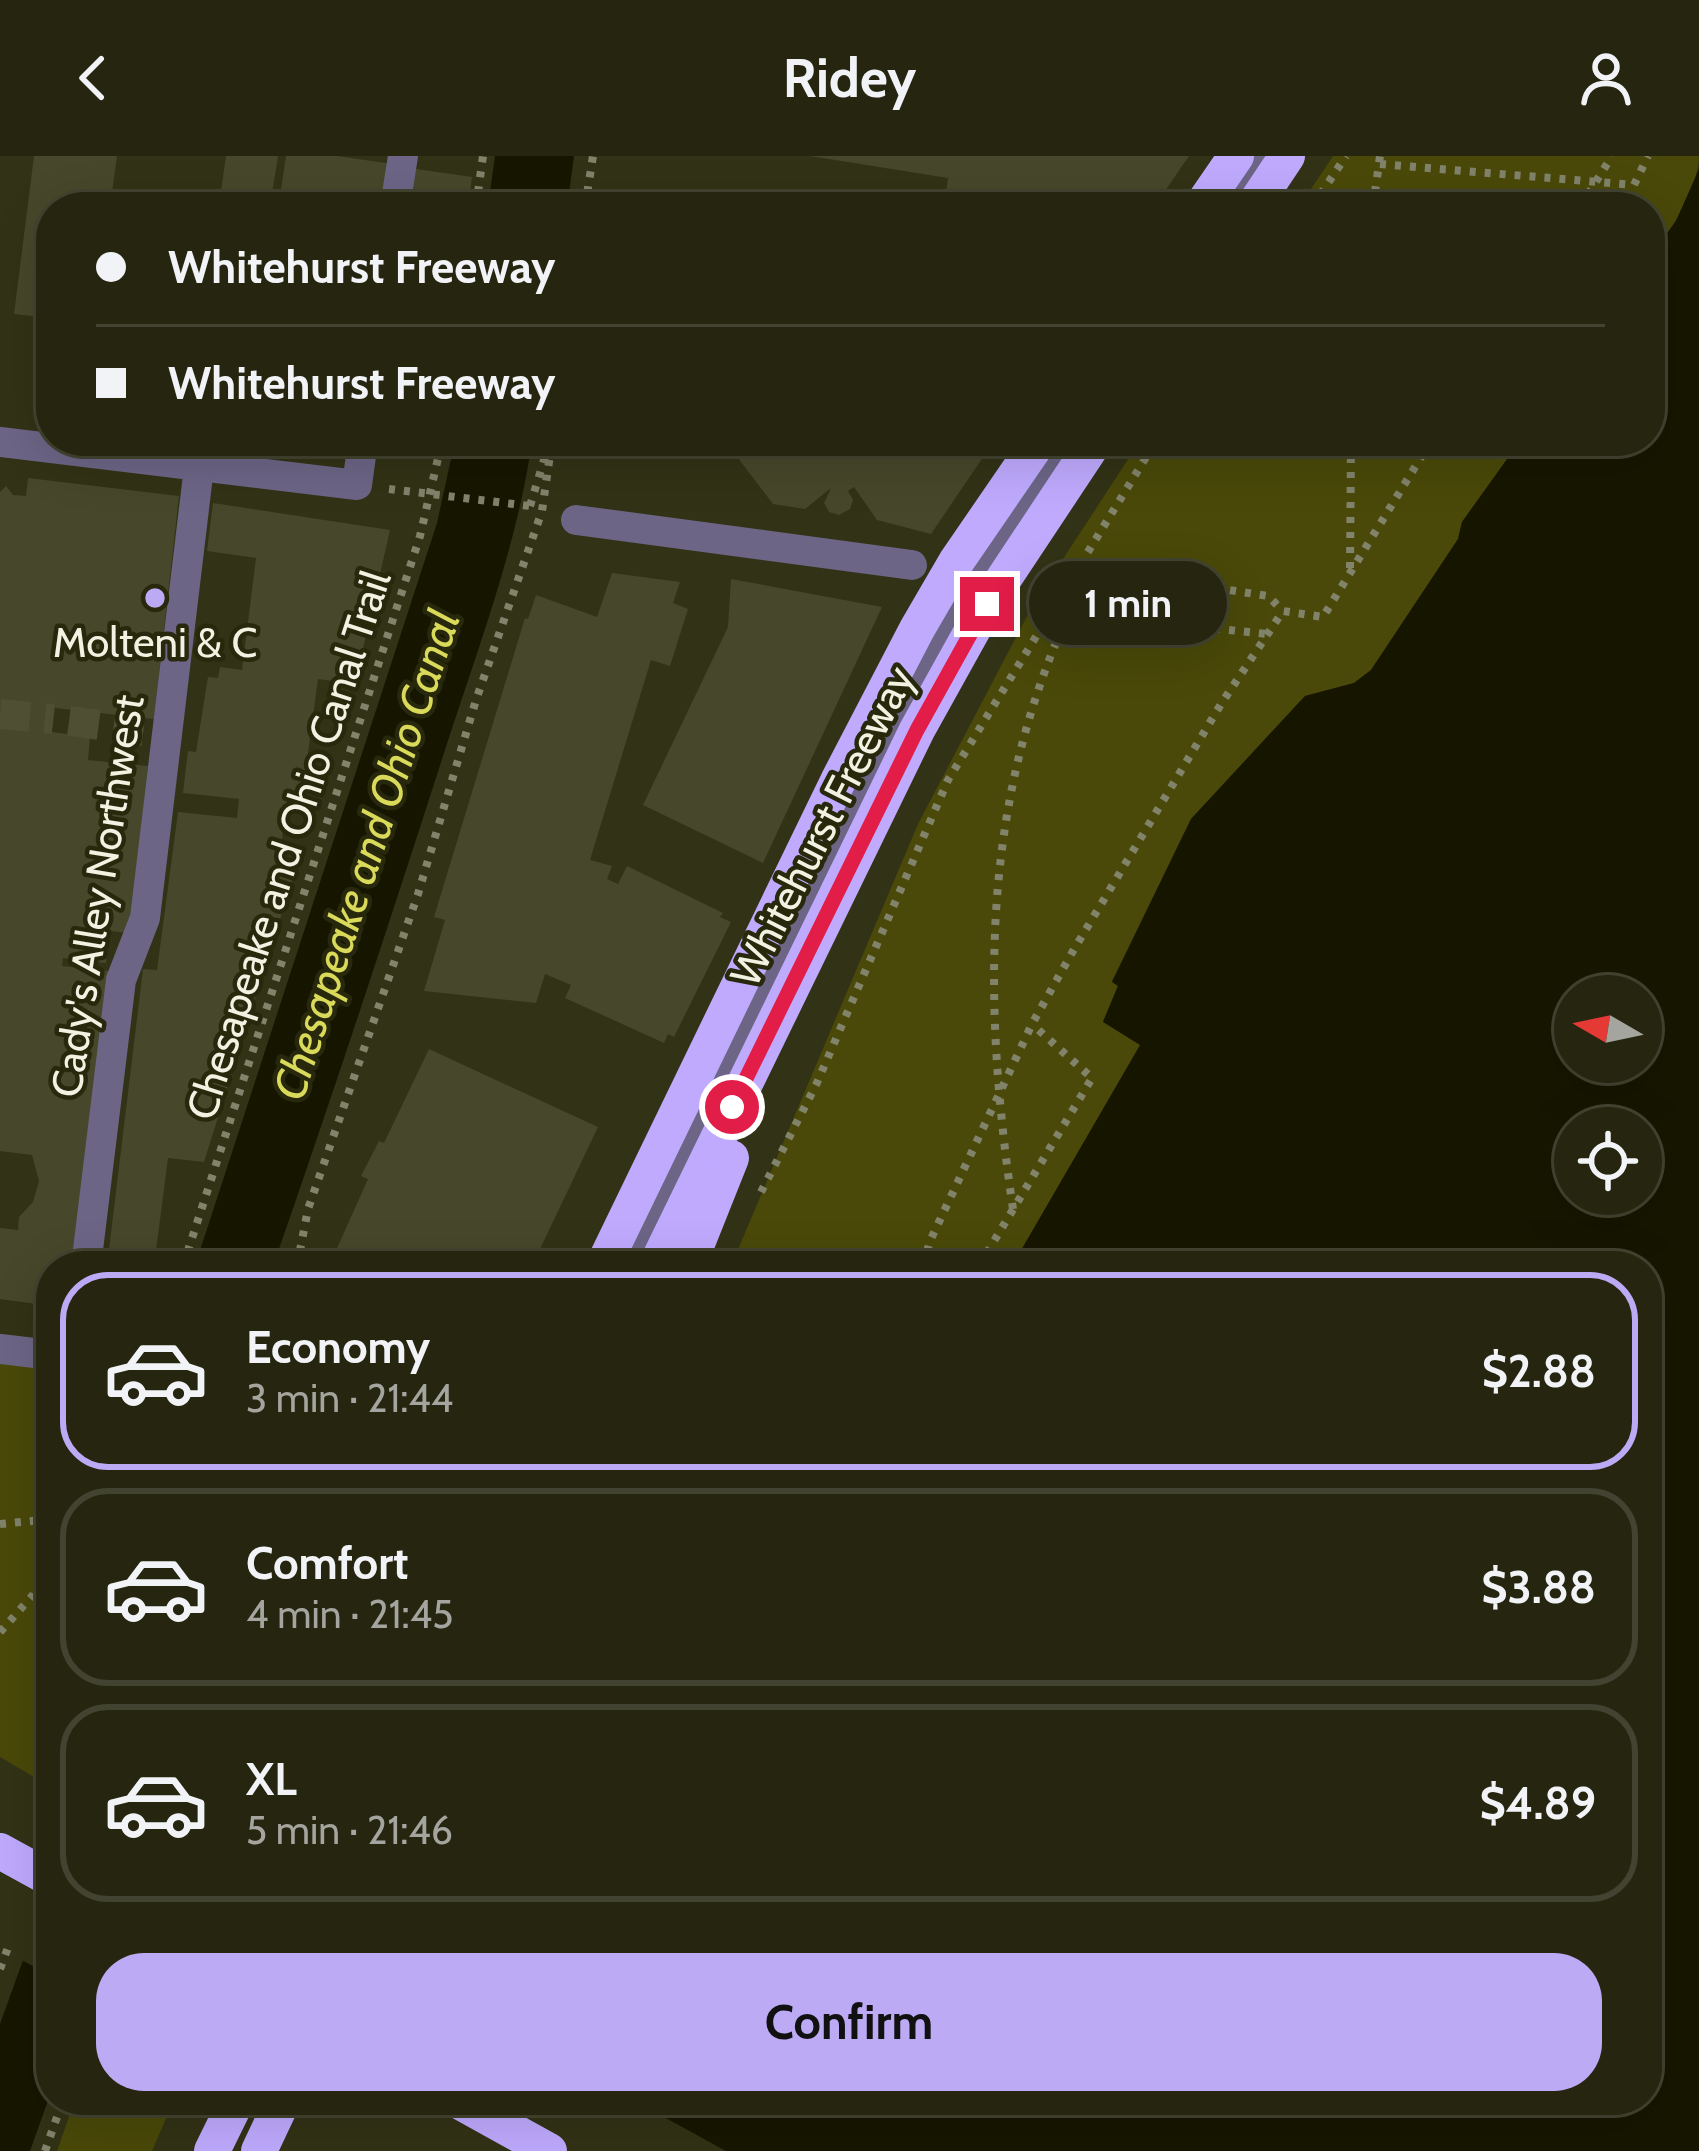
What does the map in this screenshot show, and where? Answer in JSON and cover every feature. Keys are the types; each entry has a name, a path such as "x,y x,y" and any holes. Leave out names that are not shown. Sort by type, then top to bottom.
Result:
{"highway":[{"path":"1211,192 1235,156"},
{"path":"1263,192 1287,156"},
{"name":"Whitehurst Freeway","path":"610,1251 898,664 956,562 1029,456"},
{"name":"Whitehurst Freeway","path":"663,1251 917,730 987,604 1086,456"},
{"path":"694,1251 836,900"},
{"path":"0,1851 36,1871"},
{"path":"212,2151 230,2115"},
{"path":"259,2151 276,2115"},
{"path":"484,2115 549,2151"}],"street":[{"path":"397,192 403,156"},
{"path":"1237,192 1262,156"},
{"path":"0,442 36,447"},
{"path":"111,456 357,485 361,456"},
{"path":"642,1251 896,715 973,574 1054,456"},
{"name":"Cady's Alley Northwest","path":"88,1251 122,980 145,918 199,467"},
{"path":"576,520 912,565"},
{"path":"0,1349 36,1353"},
{"path":"231,2151 248,2115"}],"path":[{"path":"478,192 483,156"},
{"path":"588,192 593,156"},
{"path":"1322,192 1346,156"},
{"path":"1589,192 1612,156"},
{"path":"1375,192 1380,160 1634,185 1648,156"},
{"name":"Chesapeake and Ohio Canal Trail","path":"188,1251 420,536 439,456"},
{"path":"389,488 530,506 546,456"},
{"path":"300,1251 308,1209 411,914 476,700 542,511 549,456"},
{"path":"754,1206 816,1085 948,780 1050,611 1071,566 1146,456"},
{"path":"1350,570 1351,456"},
{"path":"1071,566 1268,596 1282,611 1323,617 1422,456"},
{"path":"1013,1209 992,1004 1002,829 1028,719 1067,613 1091,569"},
{"path":"1050,611 1267,634"},
{"path":"927,1251 1032,1024 1151,818 1282,611"},
{"path":"988,1251 1091,1078 1032,1024"},
{"path":"0,1524 36,1521"},
{"path":"0,1632 36,1588"},
{"path":"0,1969 9,1945"},
{"path":"45,2151 58,2115"}],"shaded area":[{"path":"1333,156 1699,156 1694,181 1665,237 1665,192 1309,192"},
{"path":"1130,456 1509,456 1462,522 1458,539 1371,670 1354,683 1305,696 1191,819 1112,981 1118,986 1103,1021 1141,1045 1021,1251 737,1251 918,824 1033,605"},
{"path":"0,1353 36,1359 36,1778 0,1757"},
{"path":"70,2115 168,2115 152,2151 57,2151"}],"water":[{"path":"495,156 574,156 569,192 490,192"},
{"path":"1699,169 1699,2151 459,2151 476,2115 1662,2115 1662,1251 1021,1251 1140,1045 1103,1022 1118,986 1112,982 1191,819 1305,696 1354,683 1371,670 1458,539 1462,522 1509,456 1665,456 1665,236"},
{"name":"Chesapeake and Ohio Canal","path":"452,456 529,456 494,600 278,1251 200,1251 437,523"},
{"path":"36,1924 36,2115 43,2115 30,2151 0,2151 0,2024"}],"pier":[{"path":"36,1907 36,1968 18,1958"},
{"path":"469,2115 660,2115 726,2151 453,2151"}],"building":[{"path":"34,156 117,156 112,192 36,192 36,316 14,314"},
{"path":"226,156 278,156 272,192 221,192"},
{"path":"286,156 337,156 393,164 390,192 281,192"},
{"path":"810,156 1189,156 1164,192 946,192 948,178"},
{"path":"409,168 472,177 470,192 406,192"},
{"path":"736,456 984,456 931,534 877,520 854,487 848,491 853,500 850,509 839,515 829,512 824,503 831,488 805,509 773,504"},
{"path":"28,478 179,496 154,719 55,708 52,732 90,737 88,760 148,766 129,933 110,931 106,963 63,958 62,966 109,971 73,1251 36,1251 36,1304 0,1299 0,1228 18,1230 19,1217 33,1202 39,1181 32,1155 0,1151 0,492 6,486 13,495 26,496"},
{"path":"213,503 390,530 355,684 318,679 301,805 286,804 279,866 296,868 204,1162 168,1158 156,1251 109,1251 143,969 157,970 178,812 237,818 239,799 183,793 188,751 196,752 208,677 218,678 220,667 242,670 256,558 207,551"},
{"path":"612,573 680,582 673,603 688,609 670,666 651,660 590,860 612,866 607,879 618,884 627,866 723,913 720,917 731,922 674,1037 668,1034 664,1043 565,998 571,985 545,974 536,1003 424,991 445,920 434,917 525,618 536,595 597,617"},
{"path":"731,579 882,607 763,863 643,805 728,627"},
{"path":"429,1049 598,1127 539,1251 336,1251 368,1179 361,1176 379,1141 384,1143"}],"tunnel":[{"path":"0,714 53,719"},
{"path":"69,721 167,734"}],"place":[{"name":"Molteni & C","path":"155,598"}],"route":[{"path":"732,1107 917,730 987,604"}]}
